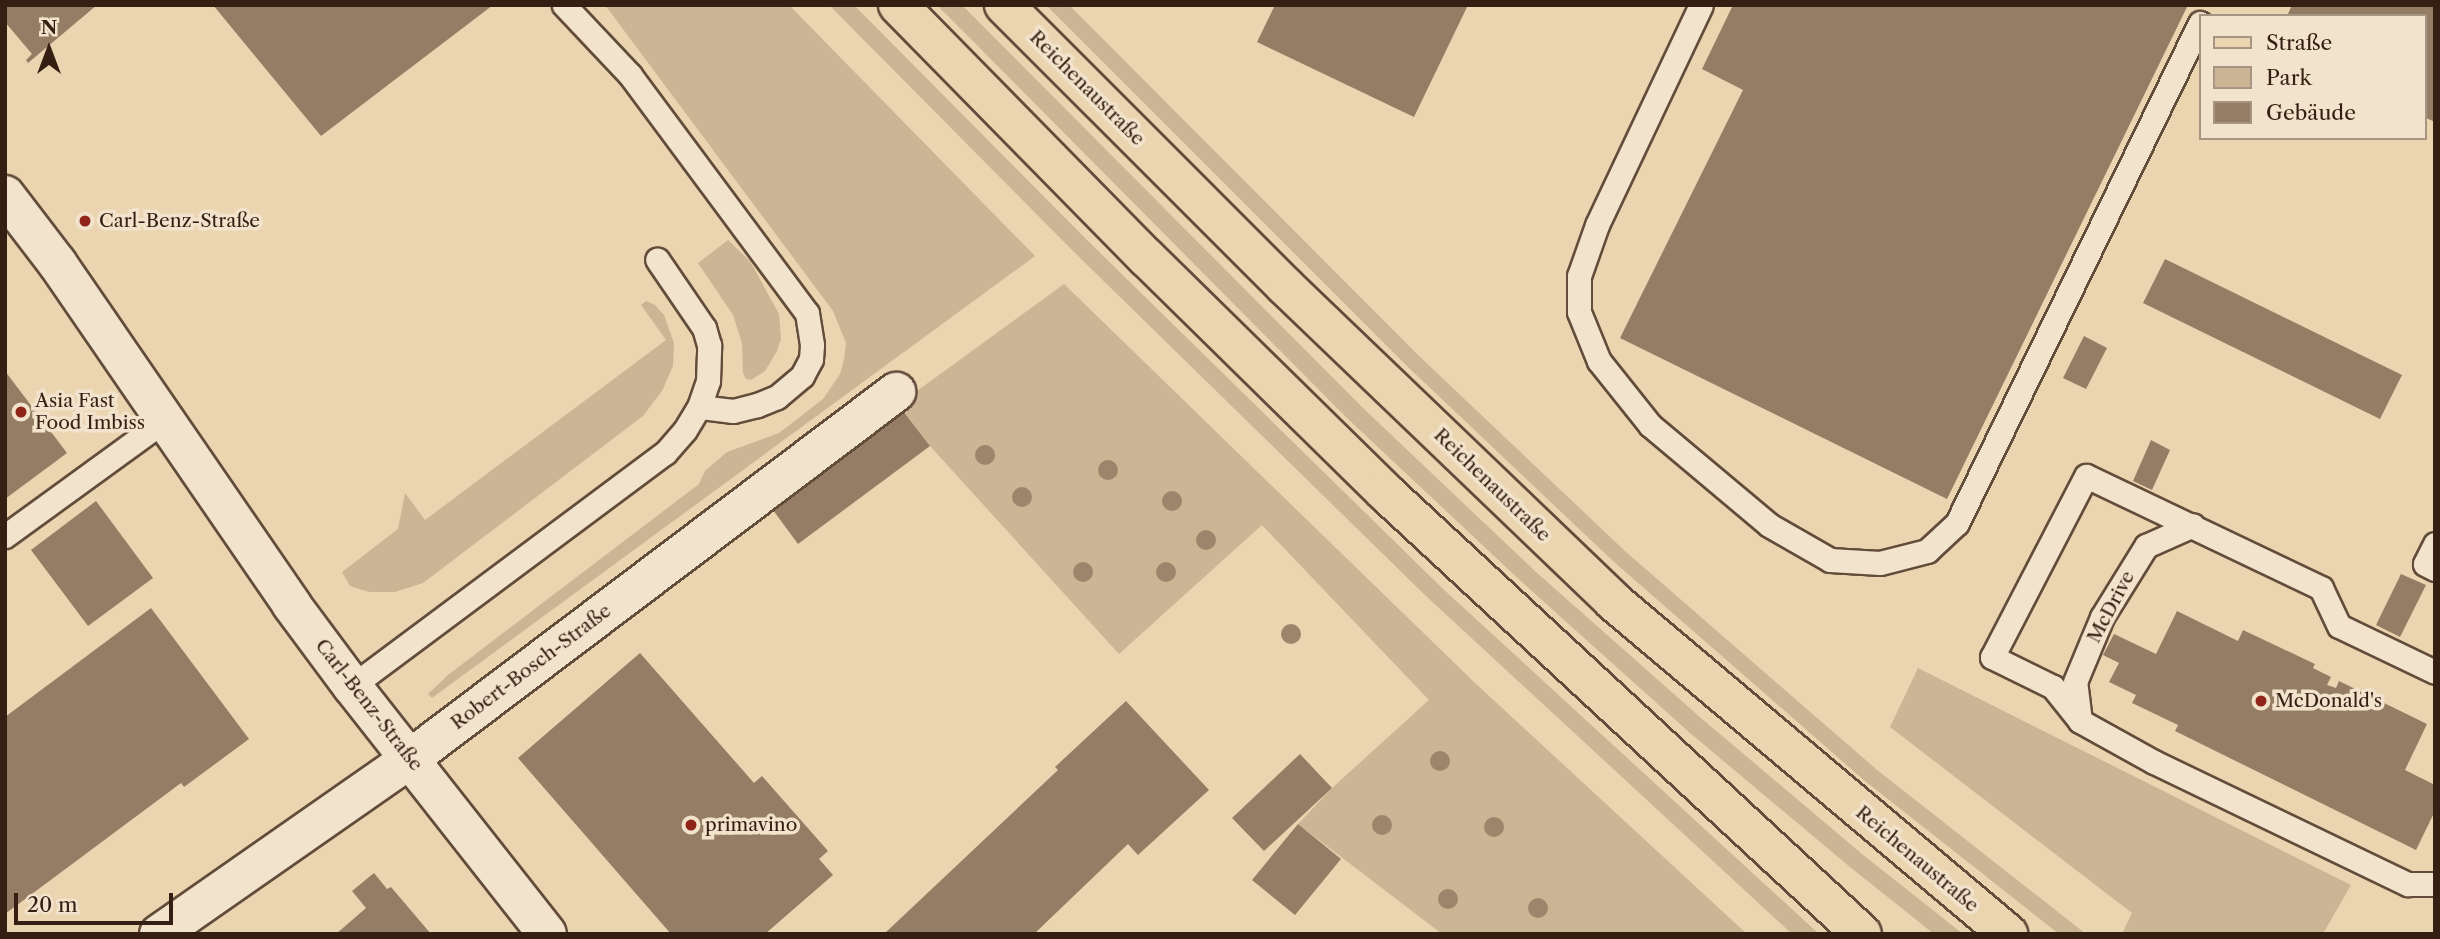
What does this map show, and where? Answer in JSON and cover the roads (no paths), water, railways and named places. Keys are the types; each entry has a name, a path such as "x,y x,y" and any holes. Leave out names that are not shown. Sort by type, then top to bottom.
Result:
{"main road":[{"path":"898,5 1147,258 1385,492 1862,934"},
{"name":"Reichenaustraße","path":"1004,5 1285,286 1613,601 2008,934"}],"street":[{"name":"Carl-Benz-Straße","path":"5,195 57,263 163,421 352,687 411,758 547,934"},
{"name":"Robert-Bosch-Straße","path":"159,934 411,758 896,392"}],"lane":[{"path":"564,5 630,75 807,313 811,330 811,359 802,376 777,397 733,411 699,407"},
{"path":"1701,5 1597,225 1579,276 1579,312 1599,361 1650,425 1769,525 1830,559 1880,563 1927,551 1957,523 2198,27"},
{"path":"352,687 665,453 699,407 708,382 709,345 704,328 657,259"},
{"path":"5,536 163,421"},
{"path":"2435,672 2339,626 2321,588 2086,476 1992,656 2053,687 2080,721 2154,762 2408,884 2435,884"},
{"name":"McDrive","path":"2080,721 2075,682 2102,617 2146,546 2193,525"},
{"path":"2435,544 2425,564 2435,569"}],"place":[{"name":"Carl-Benz-Straße","path":"85,221"},
{"name":"Asia Fast Food Imbiss","path":"21,412"},
{"name":"McDonald's","path":"2261,701"},
{"name":"primavino","path":"691,825"}]}
